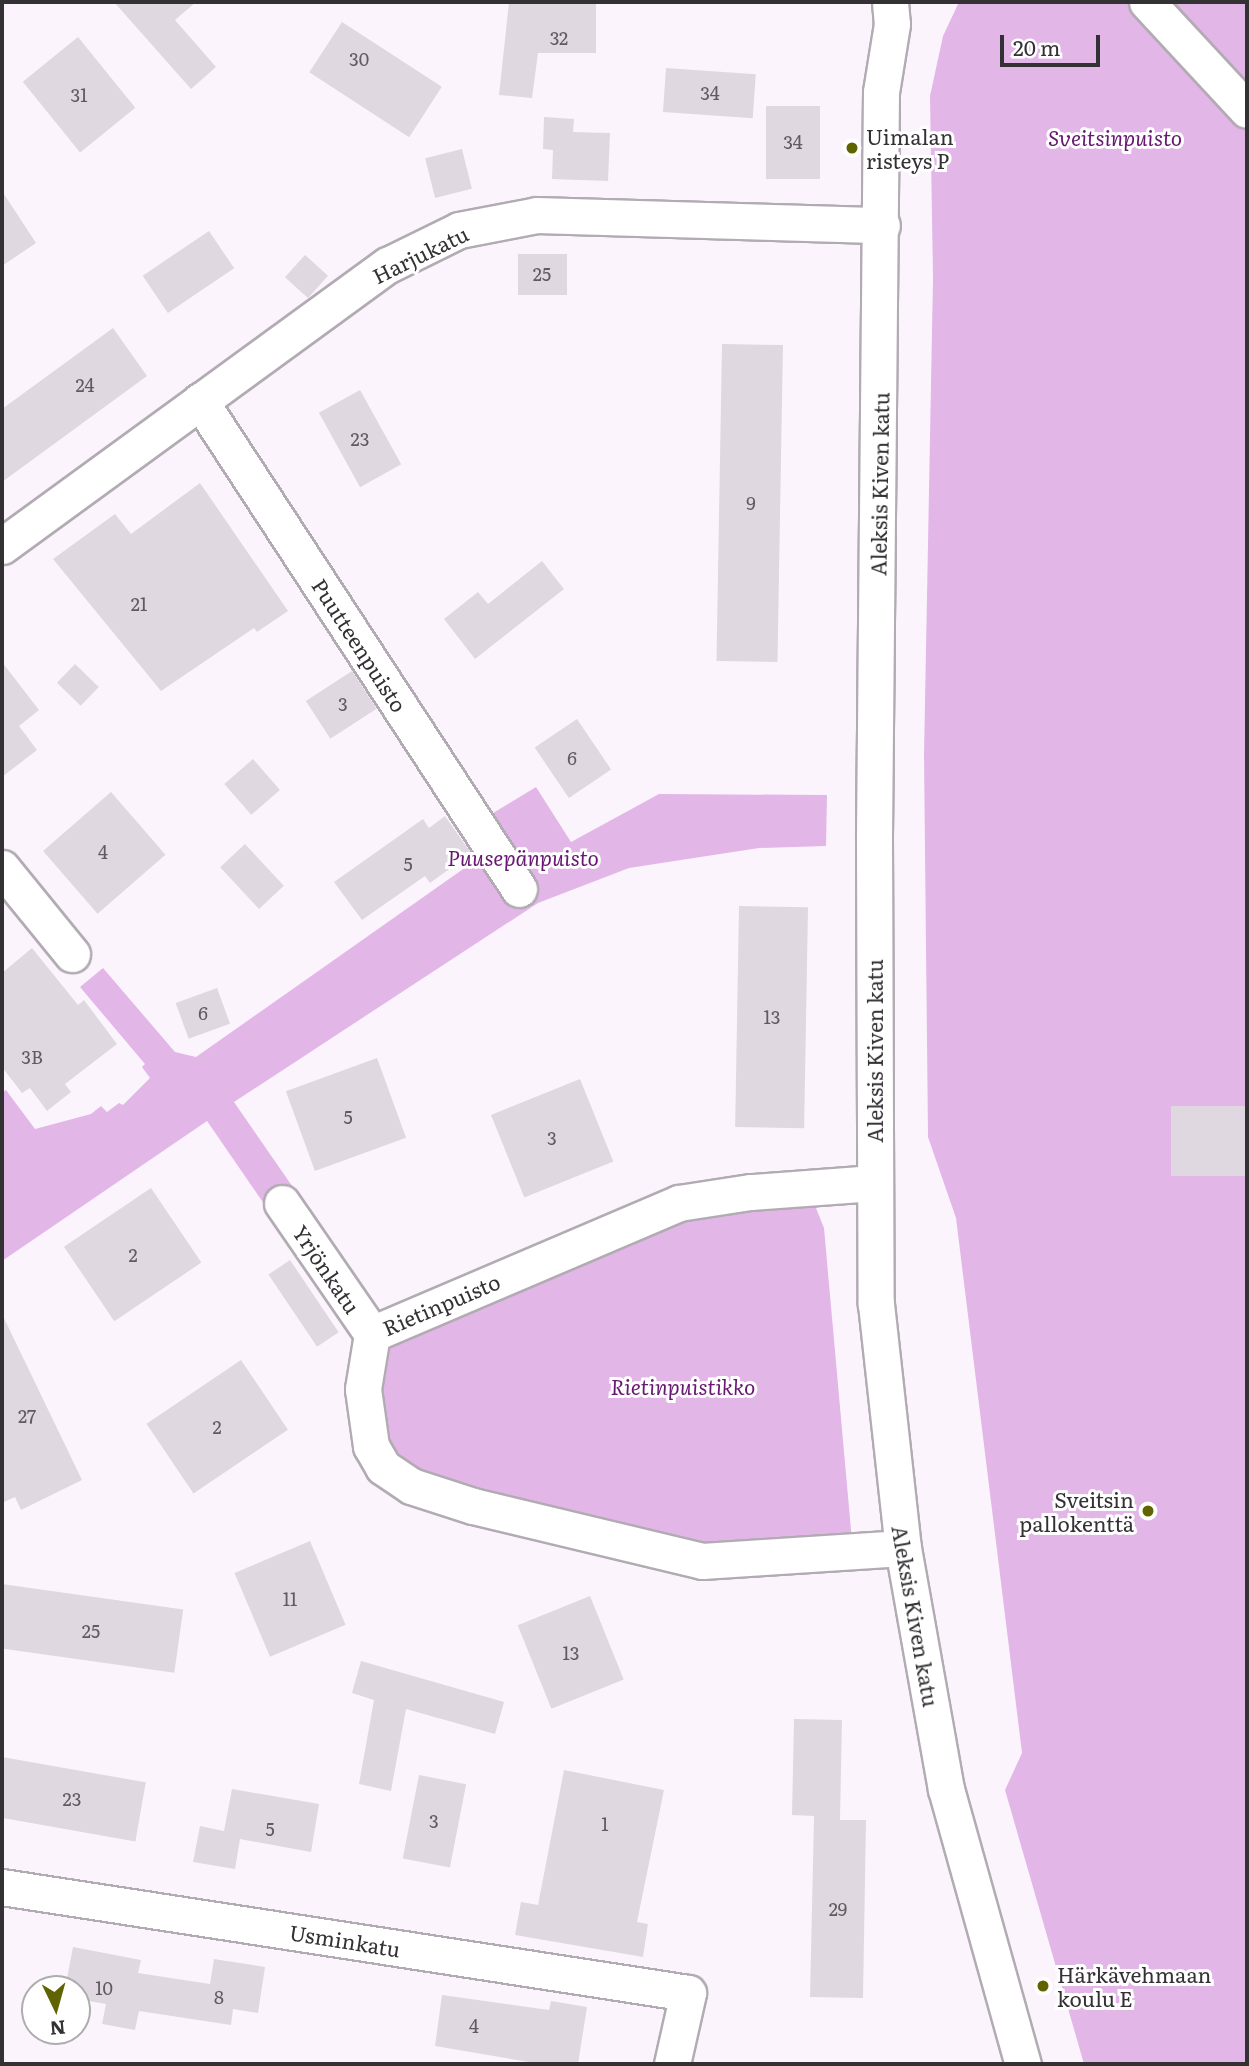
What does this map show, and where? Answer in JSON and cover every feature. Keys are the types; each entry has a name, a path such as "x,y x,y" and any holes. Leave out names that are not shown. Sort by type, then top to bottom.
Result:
{"street":[{"path":"1147,2 1247,110"},
{"name":"Aleksis Kiven katu","path":"896,9 881,92 874,1183 876,1304 903,1548 946,1790 1023,2064"},
{"name":"Harjukatu","path":"2,546 388,265 460,230 537,215 881,225"},
{"name":"Puutteenpuisto","path":"200,401 519,890"},
{"path":"2,868 72,954"},
{"name":"Rietinpuisto","path":"874,1183 750,1192 679,1203 372,1334 363,1389 371,1446 383,1467 411,1486 473,1506 702,1561 903,1548"},
{"name":"Yrjönkatu","path":"282,1203 372,1334"},
{"name":"Usminkatu","path":"2,1887 688,1993 672,2064"}],"green space":[{"name":"Sveitsinpuisto","path":"959,2 1247,3 1247,2064 1084,2064 1005,1790 1022,1753 956,1218 928,1137 924,755 933,278 930,96 943,36"},
{"name":"Puusepänpuisto","path":"536,787 571,842 659,794 827,795 826,846 759,848 629,868 538,903 234,1102 297,1193 269,1211 207,1121 2,1261 2,1093 6,1090 35,1129 91,1114 101,1106 107,1112 119,1103 123,1105 150,1078 142,1067 145,1064 80,987 103,968 175,1052 196,1057 476,860 460,833"},
{"name":"Rietinpuistikko","path":"814,1203 824,1228 852,1541 699,1548 659,1541 417,1469 381,1438 378,1369 395,1337 687,1219"}],"building":[{"path":"114,2 196,2 175,20 216,67 191,89"},
{"path":"509,2 596,2 596,53 538,53 532,98 499,95"},
{"path":"342,22 442,87 409,137 309,72"},
{"path":"78,37 135,108 80,152 23,82"},
{"path":"666,68 756,74 753,118 663,112"},
{"path":"766,106 820,106 820,179 766,179"},
{"path":"544,117 574,119 573,132 610,133 608,181 552,179 553,150 543,149"},
{"path":"462,149 472,189 435,198 425,158"},
{"path":"2,191 36,243 2,266"},
{"path":"209,231 234,268 168,313 143,276"},
{"path":"518,254 567,254 567,295 518,295"},
{"path":"305,255 328,276 308,298 285,277"},
{"path":"113,328 147,376 2,482 2,409"},
{"path":"722,344 783,345 777,662 716,661"},
{"path":"360,390 401,464 360,487 319,413"},
{"path":"200,483 288,611 257,632 254,628 161,691 53,559 115,514 131,534"},
{"path":"542,561 564,589 475,659 444,619 478,592 488,604"},
{"path":"2,662 39,710 19,726 37,750 2,777"},
{"path":"75,664 99,687 81,706 57,683"},
{"path":"352,671 377,709 330,739 306,701"},
{"path":"577,719 611,770 569,798 535,748"},
{"path":"253,759 280,790 251,815 224,784"},
{"path":"111,792 165,855 98,914 43,851"},
{"path":"445,816 471,853 430,883 425,876 362,920 334,882 423,819 429,828"},
{"path":"245,844 284,886 259,909 220,867"},
{"path":"739,906 808,907 804,1128 735,1127"},
{"path":"32,948 78,1005 84,1000 117,1044 65,1084 71,1092 47,1111 30,1088 22,1093 2,1067 2,973"},
{"path":"217,988 230,1024 189,1039 176,1003"},
{"path":"377,1058 406,1138 315,1171 286,1091"},
{"path":"580,1079 613,1162 524,1197 491,1115"},
{"path":"1171,1106 1247,1106 1247,1176 1171,1176"},
{"path":"151,1188 201,1263 114,1321 64,1247"},
{"path":"290,1260 339,1332 317,1347 268,1275"},
{"path":"2,1314 82,1480 21,1510 15,1497 2,1503"},
{"path":"241,1360 288,1430 193,1493 146,1424"},
{"path":"310,1541 346,1625 270,1657 235,1573"},
{"path":"2,1584 183,1609 174,1673 2,1649"},
{"path":"590,1596 624,1679 551,1709 518,1625"},
{"path":"361,1661 504,1702 495,1734 406,1709 391,1791 359,1784 374,1700 352,1693"},
{"path":"794,1719 842,1720 840,1820 866,1820 863,1998 810,1997 814,1816 792,1815"},
{"path":"2,1757 146,1782 135,1841 2,1818"},
{"path":"564,1770 664,1790 637,1922 648,1924 643,1957 515,1935 521,1902 538,1905"},
{"path":"419,1775 466,1784 450,1868 403,1858"},
{"path":"232,1789 319,1804 311,1852 240,1839 235,1869 193,1862 200,1826 224,1831"},
{"path":"73,1947 141,1960 138,1973 210,1984 214,1959 265,1967 258,2013 233,2009 231,2025 139,2011 135,2030 102,2024 106,2004 91,2001 91,1975 68,1975"},
{"path":"442,1995 549,2010 551,2001 587,2007 578,2064 540,2064 435,2046"}],"place":[{"name":"Uimalan risteys P","path":"852,148"},
{"name":"Sveitsin pallokenttä","path":"1148,1511"},
{"name":"Härkävehmaan koulu E","path":"1043,1986"}]}
